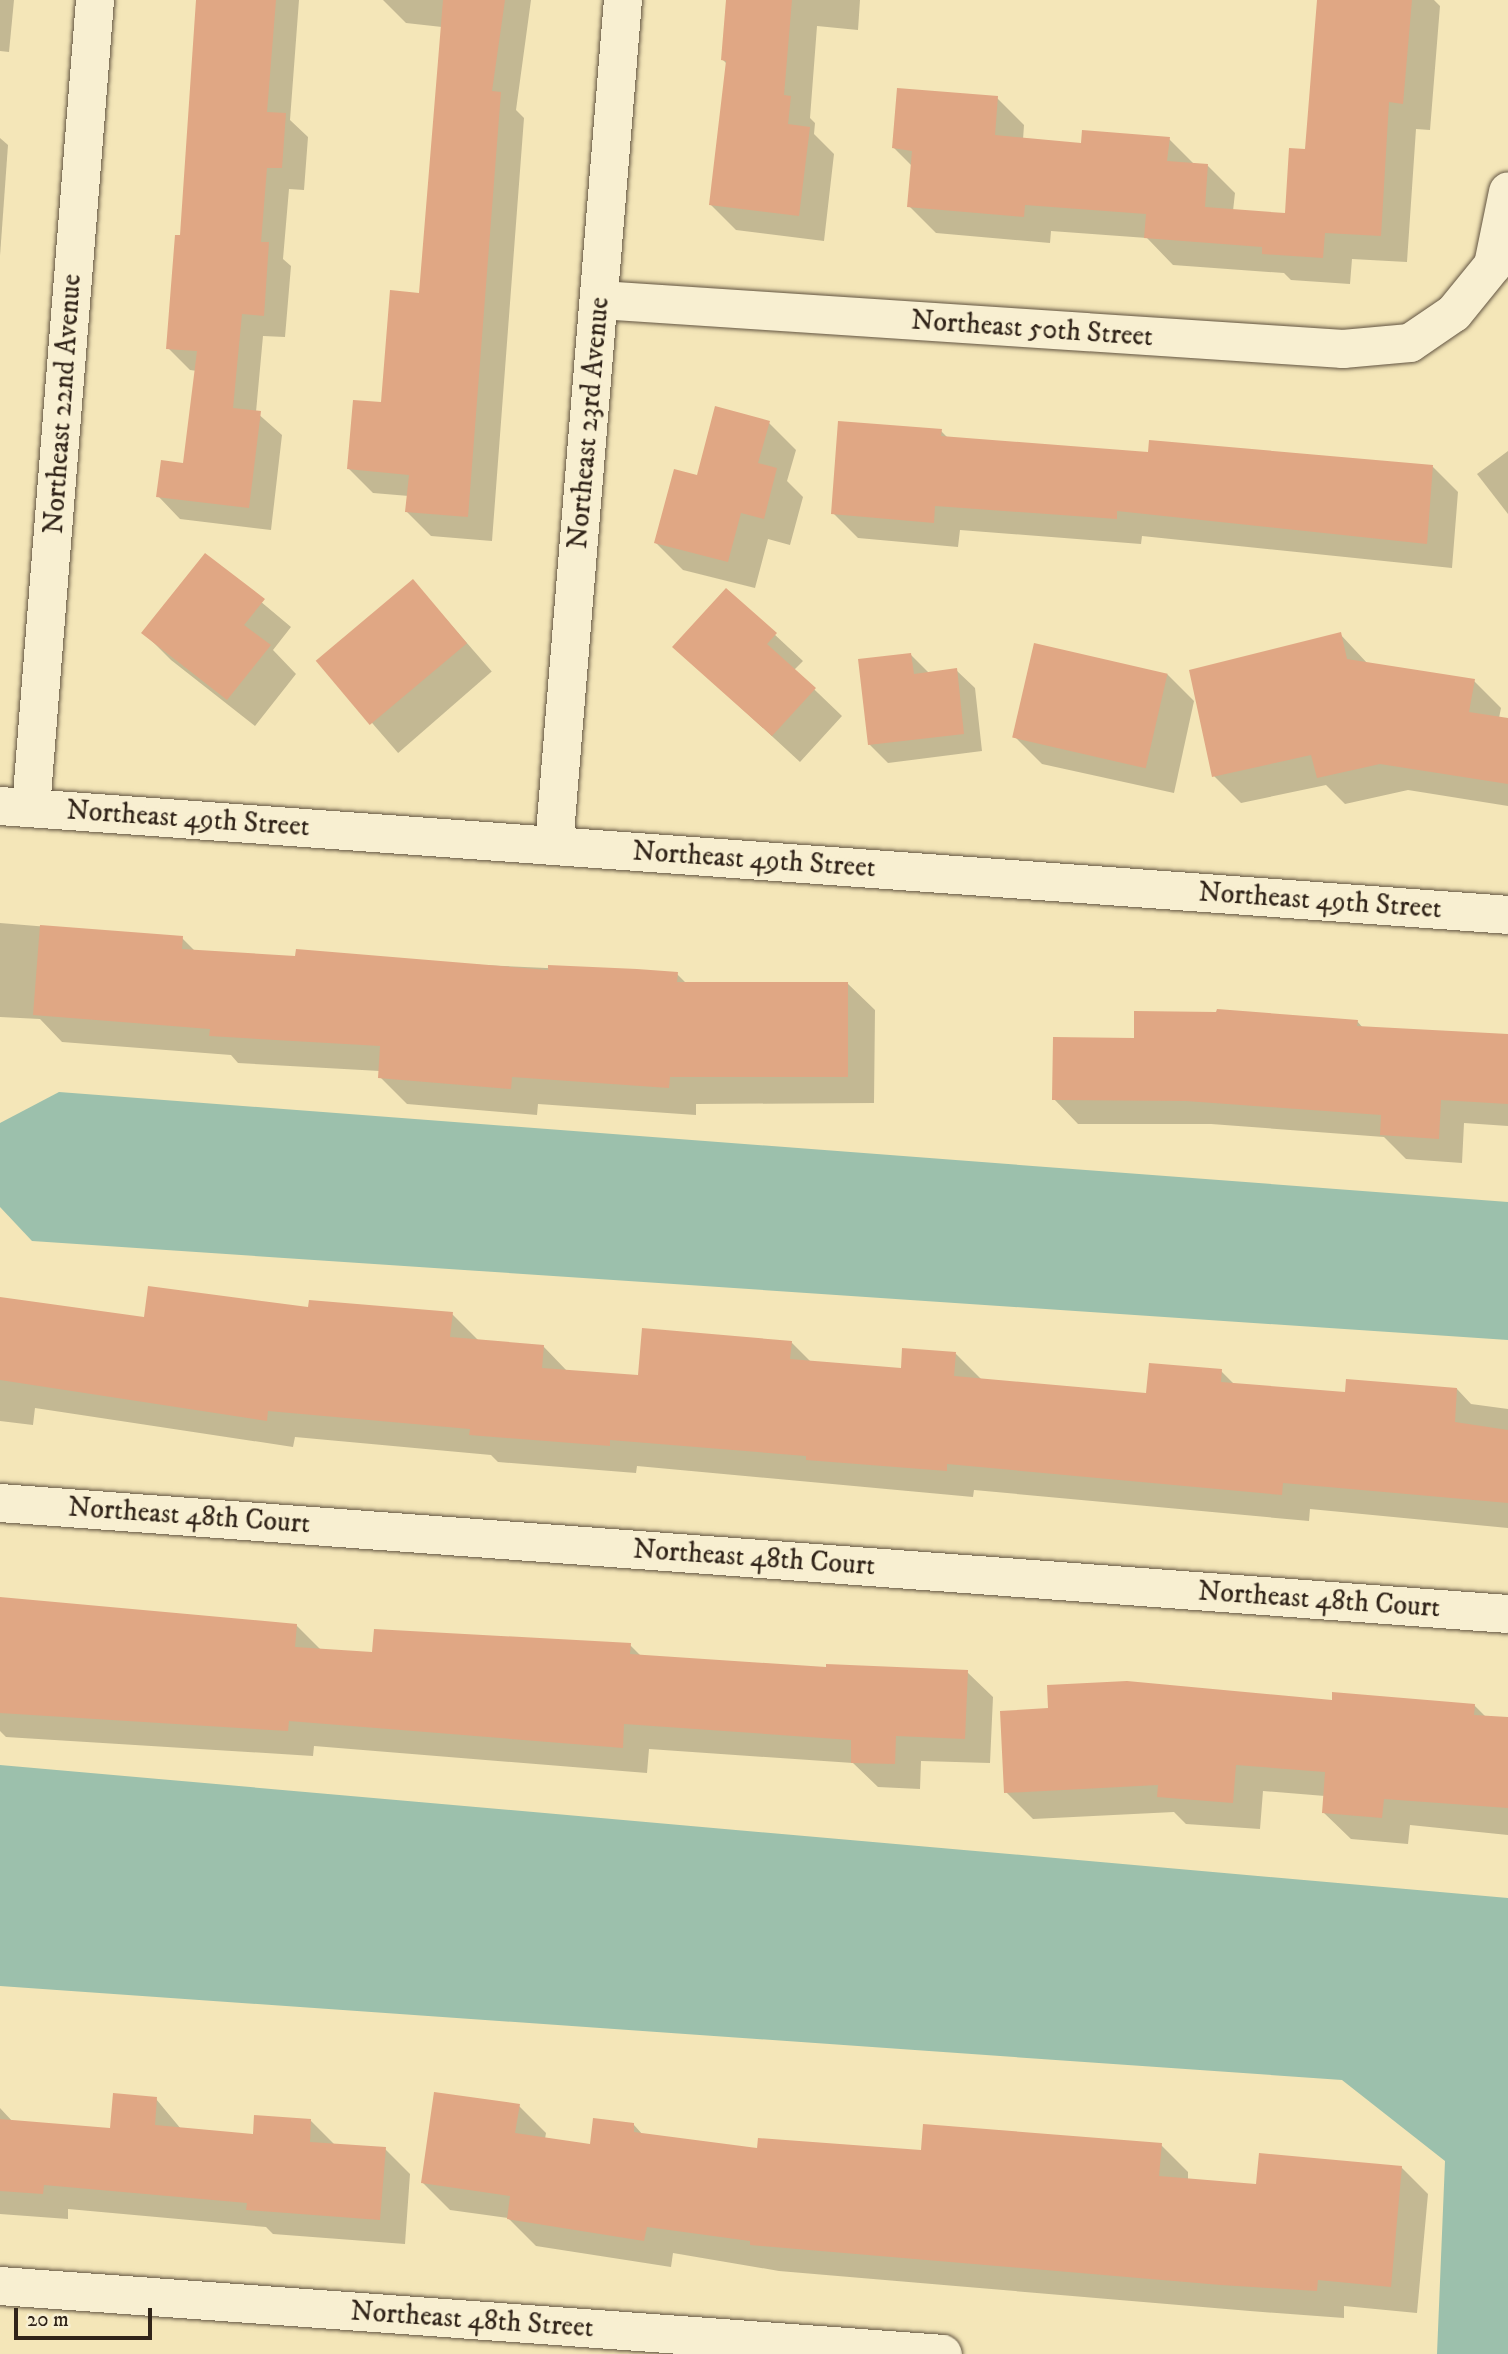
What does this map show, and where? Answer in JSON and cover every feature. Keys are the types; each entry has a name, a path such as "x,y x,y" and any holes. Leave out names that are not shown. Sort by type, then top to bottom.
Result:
{"street":[{"name":"Northeast 22nd Avenue","path":"16,807 95,0"},
{"name":"Northeast 23rd Avenue","path":"554,846 623,0"},
{"name":"Northeast 50th Street","path":"600,300 1343,349 1409,343 1454,313 1493,265 1508,192"},
{"name":"Northeast 49th Street","path":"16,807 1508,915"},
{"name":"Northeast 48th Court","path":"0,1503 1508,1614"},
{"name":"Northeast 48th Street","path":"0,2286 943,2354"}],"shaded area":[{"path":"59,1092 1508,1202 1508,1340 32,1241 0,1207 0,1123"},
{"path":"0,1765 1508,1898 1508,2354 1437,2354 1445,2161 1342,2080 0,1986"}],"building":[{"path":"196,0 276,0 267,112 286,113 282,168 267,168 261,242 269,242 264,316 242,314 233,408 261,411 249,508 156,497 161,460 183,463 197,351 166,349 175,235 180,235"},
{"path":"443,0 505,0 492,91 501,92 468,517 405,512 409,475 347,469 353,400 381,402 390,290 419,293"},
{"path":"726,0 792,0 784,95 791,96 788,124 810,127 799,216 709,205 726,61 721,60"},
{"path":"1317,0 1412,0 1403,104 1389,102 1381,236 1325,233 1323,258 1262,254 1262,247 1144,238 1146,214 1025,205 1024,217 907,207 912,151 892,148 897,88 998,96 995,135 1081,143 1082,130 1170,137 1167,161 1208,164 1205,207 1285,213 1289,148 1305,149"},
{"path":"715,406 770,421 758,463 777,468 764,519 741,513 728,562 654,543 674,469 697,475"},
{"path":"838,421 942,429 941,436 1148,452 1149,440 1433,465 1427,544 1117,511 1117,519 935,506 934,523 831,514"},
{"path":"205,553 265,599 244,625 271,645 227,700 141,633"},
{"path":"413,579 467,643 370,725 316,661"},
{"path":"726,588 777,633 767,644 816,688 772,736 672,647"},
{"path":"1341,632 1347,659 1475,679 1469,712 1508,718 1508,784 1380,764 1317,778 1311,755 1212,777 1189,670"},
{"path":"1034,643 1167,674 1146,768 1012,738"},
{"path":"911,653 914,674 957,668 964,734 868,745 858,659"},
{"path":"40,925 183,936 182,949 295,956 296,949 548,970 548,965 637,969 678,972 677,982 848,982 848,1077 670,1077 669,1088 512,1077 511,1089 378,1078 380,1046 209,1036 210,1029 33,1015"},
{"path":"1217,1009 1358,1020 1357,1026 1508,1034 1508,1104 1441,1100 1439,1139 1380,1135 1381,1115 1186,1101 1052,1100 1053,1037 1134,1038 1134,1011 1216,1012"},
{"path":"148,1286 308,1307 309,1300 453,1312 450,1337 544,1345 542,1368 638,1375 642,1328 792,1341 790,1359 901,1368 902,1348 956,1352 954,1376 1146,1393 1149,1363 1222,1369 1221,1382 1345,1392 1346,1379 1457,1388 1455,1422 1508,1430 1508,1503 1283,1483 1282,1495 947,1464 947,1471 610,1440 610,1446 469,1435 470,1429 268,1411 267,1421 0,1380 0,1297 144,1317"},
{"path":"0,1597 297,1624 295,1647 372,1652 374,1629 631,1643 630,1654 826,1667 826,1664 968,1670 965,1739 896,1736 895,1764 851,1763 851,1740 624,1724 623,1748 289,1721 288,1731 0,1713"},
{"path":"1127,1681 1332,1700 1332,1692 1475,1704 1474,1715 1508,1717 1508,1808 1384,1799 1382,1818 1322,1813 1325,1772 1236,1765 1233,1803 1157,1797 1158,1785 1004,1793 1000,1711 1048,1708 1047,1685"},
{"path":"434,2092 520,2104 515,2133 590,2144 593,2118 634,2123 634,2132 757,2148 758,2138 921,2150 923,2124 1162,2143 1159,2176 1256,2184 1259,2153 1402,2166 1391,2287 1318,2280 1317,2291 1221,2285 750,2245 750,2241 647,2227 644,2241 507,2219 510,2196 421,2183"},
{"path":"113,2093 157,2097 155,2125 253,2134 254,2115 311,2119 310,2142 386,2147 380,2220 246,2210 247,2203 44,2185 43,2194 0,2191 0,2119 110,2128"}]}
